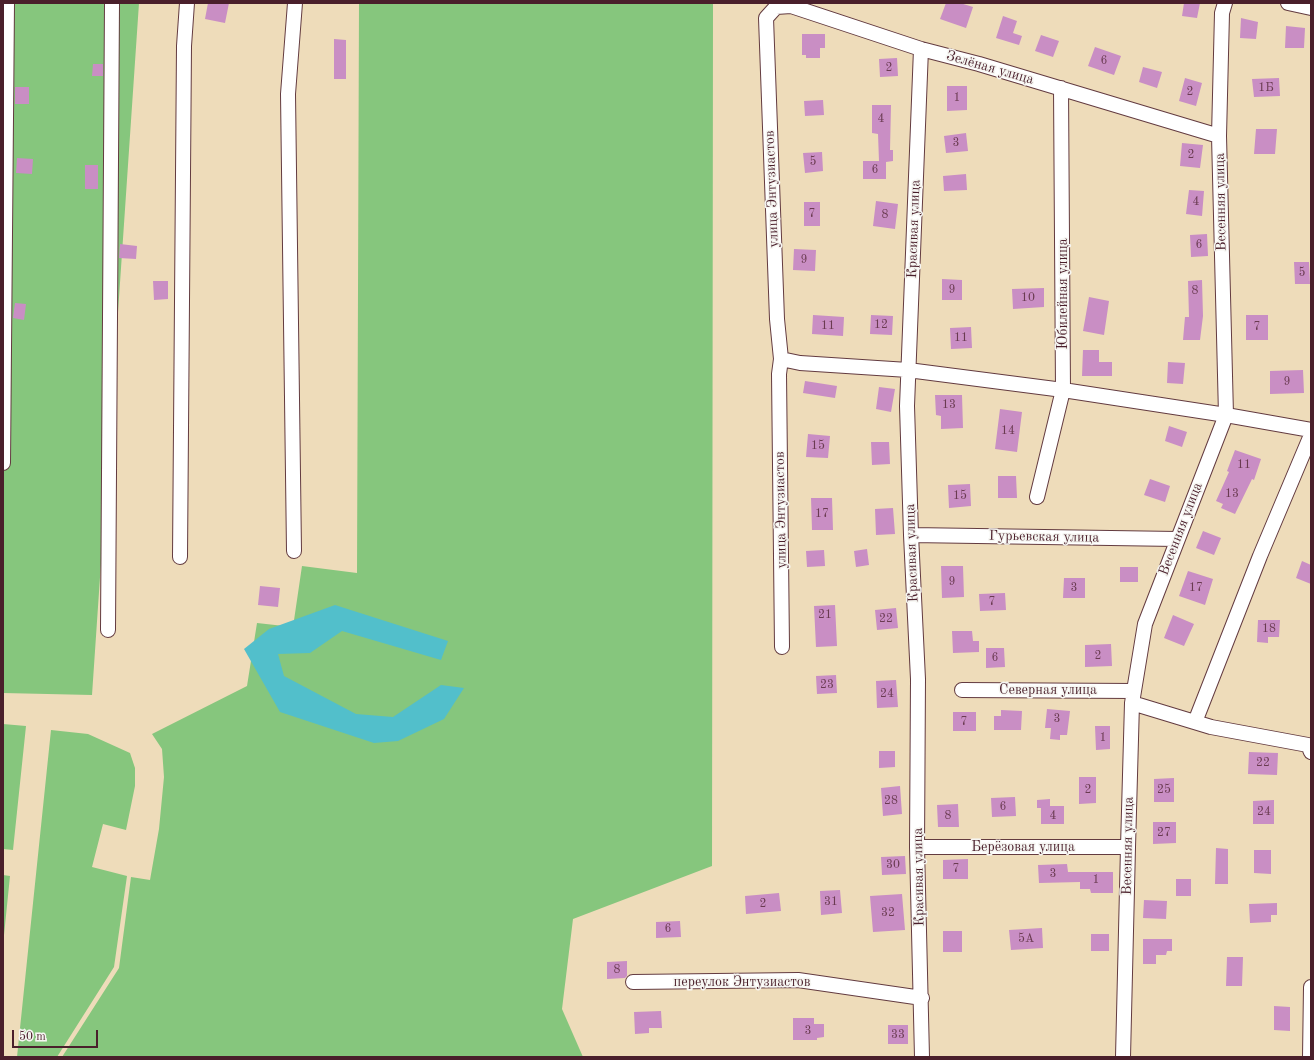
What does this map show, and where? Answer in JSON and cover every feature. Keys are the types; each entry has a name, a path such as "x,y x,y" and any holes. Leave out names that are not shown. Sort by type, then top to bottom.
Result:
{"street":[{"path":"3,462 7,3"},
{"path":"108,630 112,3"},
{"path":"180,557 184,46 187,3"},
{"path":"294,551 288,94 295,3"},
{"name":"Весенняя улица","path":"1123,1057 1133,697 1145,624 1226,415 1219,136 1222,13 1225,3"},
{"path":"1288,3 1311,8"},
{"name":"Зелёная улица","path":"766,18 776,7 791,6 921,50 979,64 1219,136"},
{"name":"улица Энтузиастов","path":"766,18 777,318 781,359 779,374 782,647"},
{"name":"Красивая улица","path":"921,50 907,406 918,679 917,847 922,998 922,1057"},
{"name":"Юбилейная улица","path":"1037,497 1063,390 1061,88"},
{"path":"781,359 800,363 908,370 1063,390 1226,415 1311,430"},
{"path":"1195,722 1260,556 1311,435"},
{"name":"Гурьевская улица","path":"911,535 1177,539"},
{"name":"Северная улица","path":"962,690 1133,697 1211,727 1308,745 1311,752"},
{"name":"Берёзовая улица","path":"917,847 1128,847"},
{"name":"переулок Энтузиастов","path":"634,982 798,980 922,998"},
{"path":"1310,1057 1311,987"}],"green space":[{"path":"3,3 139,3 92,695 3,693"},
{"path":"359,3 713,3 712,866 573,919 562,1009 583,1057 62,1057 119,968 131,877 150,880 159,829 164,777 162,749 152,734 247,686 257,623 293,627 302,566 357,573"},
{"path":"3,724 26,726 13,850 3,849"},
{"path":"51,730 88,734 130,753 135,768 135,786 126,830 103,824 92,867 127,876 114,967 57,1057 17,1057"},
{"path":"3,875 10,876 3,945"}],"water":[{"path":"335,605 448,641 441,660 342,631 310,653 278,654 284,676 356,714 393,717 441,685 464,688 444,719 398,741 374,743 280,712 244,649 269,629"}],"building":[{"path":"208,3 229,3 225,23 205,19"},
{"path":"946,3 960,3 973,7 966,28 940,19"},
{"path":"1184,3 1200,3 1197,18 1182,16"},
{"path":"1003,16 1017,21 1013,33 1022,36 1019,45 996,38"},
{"path":"1241,18 1258,22 1256,39 1240,38"},
{"path":"1286,26 1305,28 1304,48 1285,48"},
{"path":"802,34 825,34 825,48 820,48 820,58 806,58 806,55 802,55"},
{"path":"1041,35 1059,41 1053,57 1035,51"},
{"path":"334,39 346,40 346,79 334,79"},
{"path":"1095,47 1121,56 1114,75 1088,66"},
{"path":"897,58 898,76 880,77 879,59"},
{"path":"93,64 103,64 103,76 92,76"},
{"path":"1143,67 1162,72 1157,88 1139,82"},
{"path":"1185,78 1202,83 1196,106 1179,101"},
{"path":"1279,78 1280,96 1254,97 1252,79"},
{"path":"947,86 967,86 967,110 947,111"},
{"path":"15,87 29,87 29,104 15,104"},
{"path":"823,100 824,115 805,116 804,101"},
{"path":"872,105 891,105 890,150 893,150 893,161 886,162 886,179 863,179 863,161 879,161 878,134 872,133"},
{"path":"1256,129 1277,129 1275,154 1254,154"},
{"path":"966,133 968,151 946,153 944,136"},
{"path":"1182,143 1203,145 1200,168 1180,166"},
{"path":"822,152 823,171 805,173 803,153"},
{"path":"17,158 33,159 32,174 16,173"},
{"path":"85,165 98,165 98,189 85,189"},
{"path":"966,174 967,190 944,191 943,176"},
{"path":"1189,190 1204,191 1202,216 1186,214"},
{"path":"876,201 898,204 895,229 873,226"},
{"path":"804,202 820,202 820,226 804,226"},
{"path":"1207,234 1208,256 1191,257 1190,235"},
{"path":"120,244 137,246 136,259 119,258"},
{"path":"794,249 816,250 815,271 793,270"},
{"path":"1294,262 1309,262 1310,284 1295,284"},
{"path":"942,279 962,280 962,300 942,300"},
{"path":"1202,280 1203,316 1200,340 1183,340 1185,317 1189,317 1188,281"},
{"path":"153,281 168,281 168,299 154,300"},
{"path":"1044,288 1044,307 1013,309 1012,289"},
{"path":"1089,297 1109,301 1104,335 1083,331"},
{"path":"15,303 26,304 24,320 13,318"},
{"path":"813,315 844,317 843,336 812,334"},
{"path":"871,315 893,316 892,335 870,334"},
{"path":"1246,315 1268,315 1268,340 1246,340"},
{"path":"971,327 972,348 951,349 950,328"},
{"path":"1083,350 1099,350 1099,362 1112,362 1112,376 1082,376"},
{"path":"1168,362 1185,363 1183,384 1167,383"},
{"path":"1303,370 1304,393 1270,394 1270,371"},
{"path":"805,381 837,386 835,398 803,393"},
{"path":"879,387 895,389 891,412 876,409"},
{"path":"935,395 962,395 963,428 941,429 941,416 936,415"},
{"path":"1000,409 1022,412 1017,452 995,449"},
{"path":"1169,426 1187,432 1182,447 1165,441"},
{"path":"808,434 830,436 828,458 806,457"},
{"path":"871,442 889,442 890,464 872,465"},
{"path":"1235,450 1261,459 1254,480 1252,479 1235,514 1221,508 1223,504 1216,501 1229,472 1227,471"},
{"path":"998,476 1016,476 1017,498 998,498"},
{"path":"1150,479 1170,486 1165,502 1144,495"},
{"path":"970,484 971,506 949,508 948,485"},
{"path":"811,498 832,498 833,530 812,530"},
{"path":"893,508 895,534 876,535 875,509"},
{"path":"1203,531 1221,538 1214,555 1196,548"},
{"path":"867,549 869,565 856,567 854,551"},
{"path":"824,550 825,566 807,567 806,551"},
{"path":"1302,561 1311,565 1311,584 1296,578"},
{"path":"941,566 963,566 964,597 942,598"},
{"path":"1120,567 1138,567 1138,582 1120,582"},
{"path":"1188,571 1213,579 1205,605 1179,596"},
{"path":"1064,578 1085,578 1085,598 1063,598"},
{"path":"260,586 280,588 278,607 258,605"},
{"path":"1005,593 1006,610 980,611 979,594"},
{"path":"835,605 837,646 816,647 814,606"},
{"path":"896,608 898,628 877,630 875,610"},
{"path":"1173,615 1194,624 1184,646 1164,638"},
{"path":"1258,620 1280,620 1279,637 1268,637 1268,643 1257,642"},
{"path":"952,631 972,631 973,641 979,641 979,652 953,653"},
{"path":"1111,644 1112,666 1085,667 1085,645"},
{"path":"986,648 1004,648 1005,667 986,668"},
{"path":"836,675 837,693 817,694 816,676"},
{"path":"896,680 898,707 877,708 876,681"},
{"path":"1047,709 1070,711 1067,735 1060,735 1060,740 1050,739 1051,728 1045,728"},
{"path":"1001,710 1022,711 1021,730 994,730 994,716 1001,716"},
{"path":"953,712 976,712 976,731 953,731"},
{"path":"1095,726 1110,726 1110,749 1096,750"},
{"path":"879,751 895,751 895,767 879,768"},
{"path":"1249,752 1278,753 1277,775 1248,774"},
{"path":"1079,777 1096,777 1096,803 1079,804"},
{"path":"1174,778 1174,802 1154,802 1154,779"},
{"path":"900,786 902,814 883,816 881,788"},
{"path":"1015,797 1016,816 992,817 991,798"},
{"path":"1050,799 1050,806 1064,806 1064,824 1041,824 1041,808 1037,808 1037,800"},
{"path":"1274,800 1274,824 1253,824 1253,801"},
{"path":"958,804 959,827 938,827 937,805"},
{"path":"1153,822 1176,822 1176,843 1153,844"},
{"path":"1216,848 1228,849 1228,884 1215,884"},
{"path":"1254,850 1271,850 1271,874 1254,873"},
{"path":"905,856 906,874 882,875 881,857"},
{"path":"968,859 968,879 943,879 943,860"},
{"path":"1067,864 1068,872 1113,872 1113,893 1091,893 1090,889 1080,889 1080,882 1039,883 1038,865"},
{"path":"1176,879 1191,879 1191,896 1176,896"},
{"path":"840,890 842,913 821,915 820,891"},
{"path":"779,893 781,911 746,914 745,896"},
{"path":"902,894 905,930 873,932 870,896"},
{"path":"1144,900 1167,901 1166,919 1143,918"},
{"path":"1277,903 1277,915 1271,915 1271,922 1250,923 1249,904"},
{"path":"680,921 681,937 656,938 656,922"},
{"path":"1042,928 1043,948 1011,950 1009,930"},
{"path":"943,931 962,931 962,952 943,952"},
{"path":"1091,934 1109,934 1109,951 1091,951"},
{"path":"1143,939 1172,939 1172,951 1167,951 1166,955 1156,955 1156,964 1143,964"},
{"path":"1227,957 1243,957 1242,986 1226,986"},
{"path":"627,961 627,976 625,978 607,979 607,962"},
{"path":"1274,1006 1290,1007 1290,1031 1274,1030"},
{"path":"661,1011 662,1028 649,1028 649,1033 635,1034 634,1012"},
{"path":"793,1018 814,1018 814,1024 824,1024 824,1037 817,1038 817,1040 793,1040"},
{"path":"888,1025 908,1025 908,1044 888,1044"}]}
